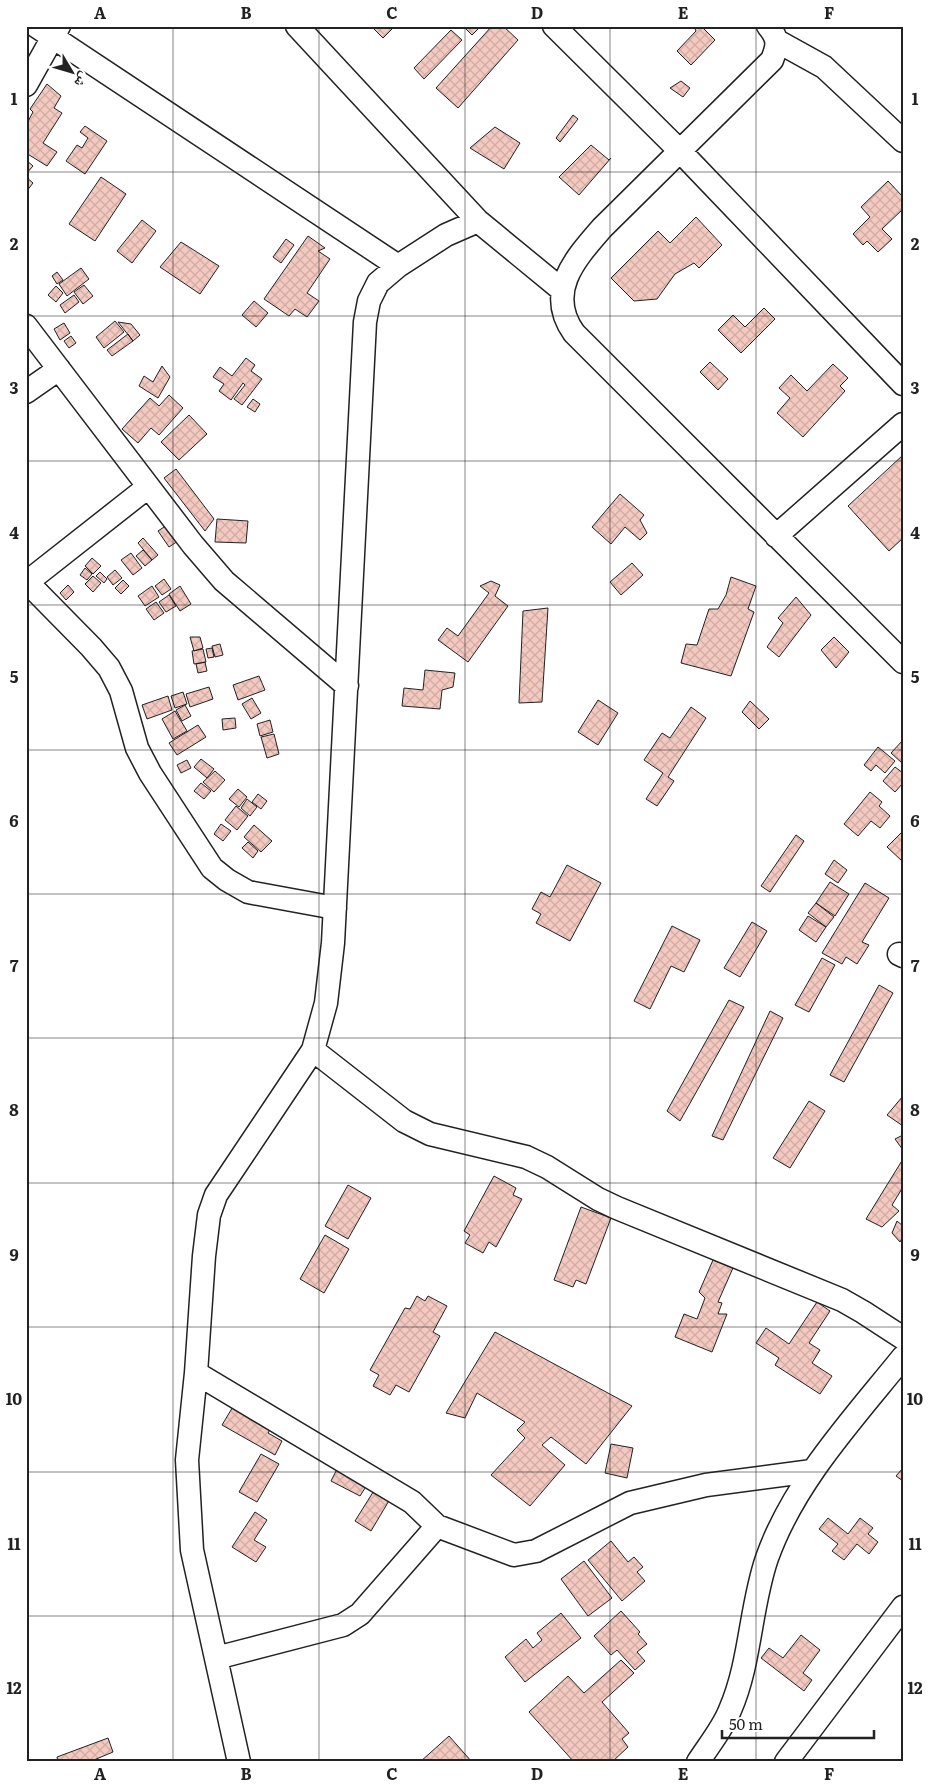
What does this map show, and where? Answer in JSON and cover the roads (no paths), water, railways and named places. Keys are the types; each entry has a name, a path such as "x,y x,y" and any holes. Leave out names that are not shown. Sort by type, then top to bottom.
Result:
{"street":[{"path":"297,26 478,221 562,290"},
{"path":"563,29 903,384"},
{"path":"26,85 50,30 398,266"},
{"path":"773,34 772,60 602,228 580,254 570,270 562,290 562,308 566,322 574,333 903,662"},
{"path":"773,34 824,67 903,141"},
{"path":"239,1762 192,1550 187,1460 209,1215 216,1195 313,1050 326,1003 333,944 365,322 369,300 378,283 398,266 446,235 478,221"},
{"path":"26,326 193,546 224,581 347,686"},
{"path":"26,392 59,370"},
{"path":"776,536 903,424"},
{"path":"148,487 27,583 91,647 109,668 121,690 137,748 150,773 212,868 227,880 248,892 335,908"},
{"path":"313,1050 404,1121 430,1134 526,1158 540,1164 617,1208 842,1300 903,1338"},
{"path":"698,1762 730,1711 739,1684 767,1558 784,1521 812,1471 903,1357"},
{"path":"196,1373 412,1502 437,1526 514,1555 536,1552 630,1503 706,1485 812,1471"},
{"path":"216,1658 343,1625 360,1614 437,1526"},
{"path":"786,1762 899,1620"}]}
